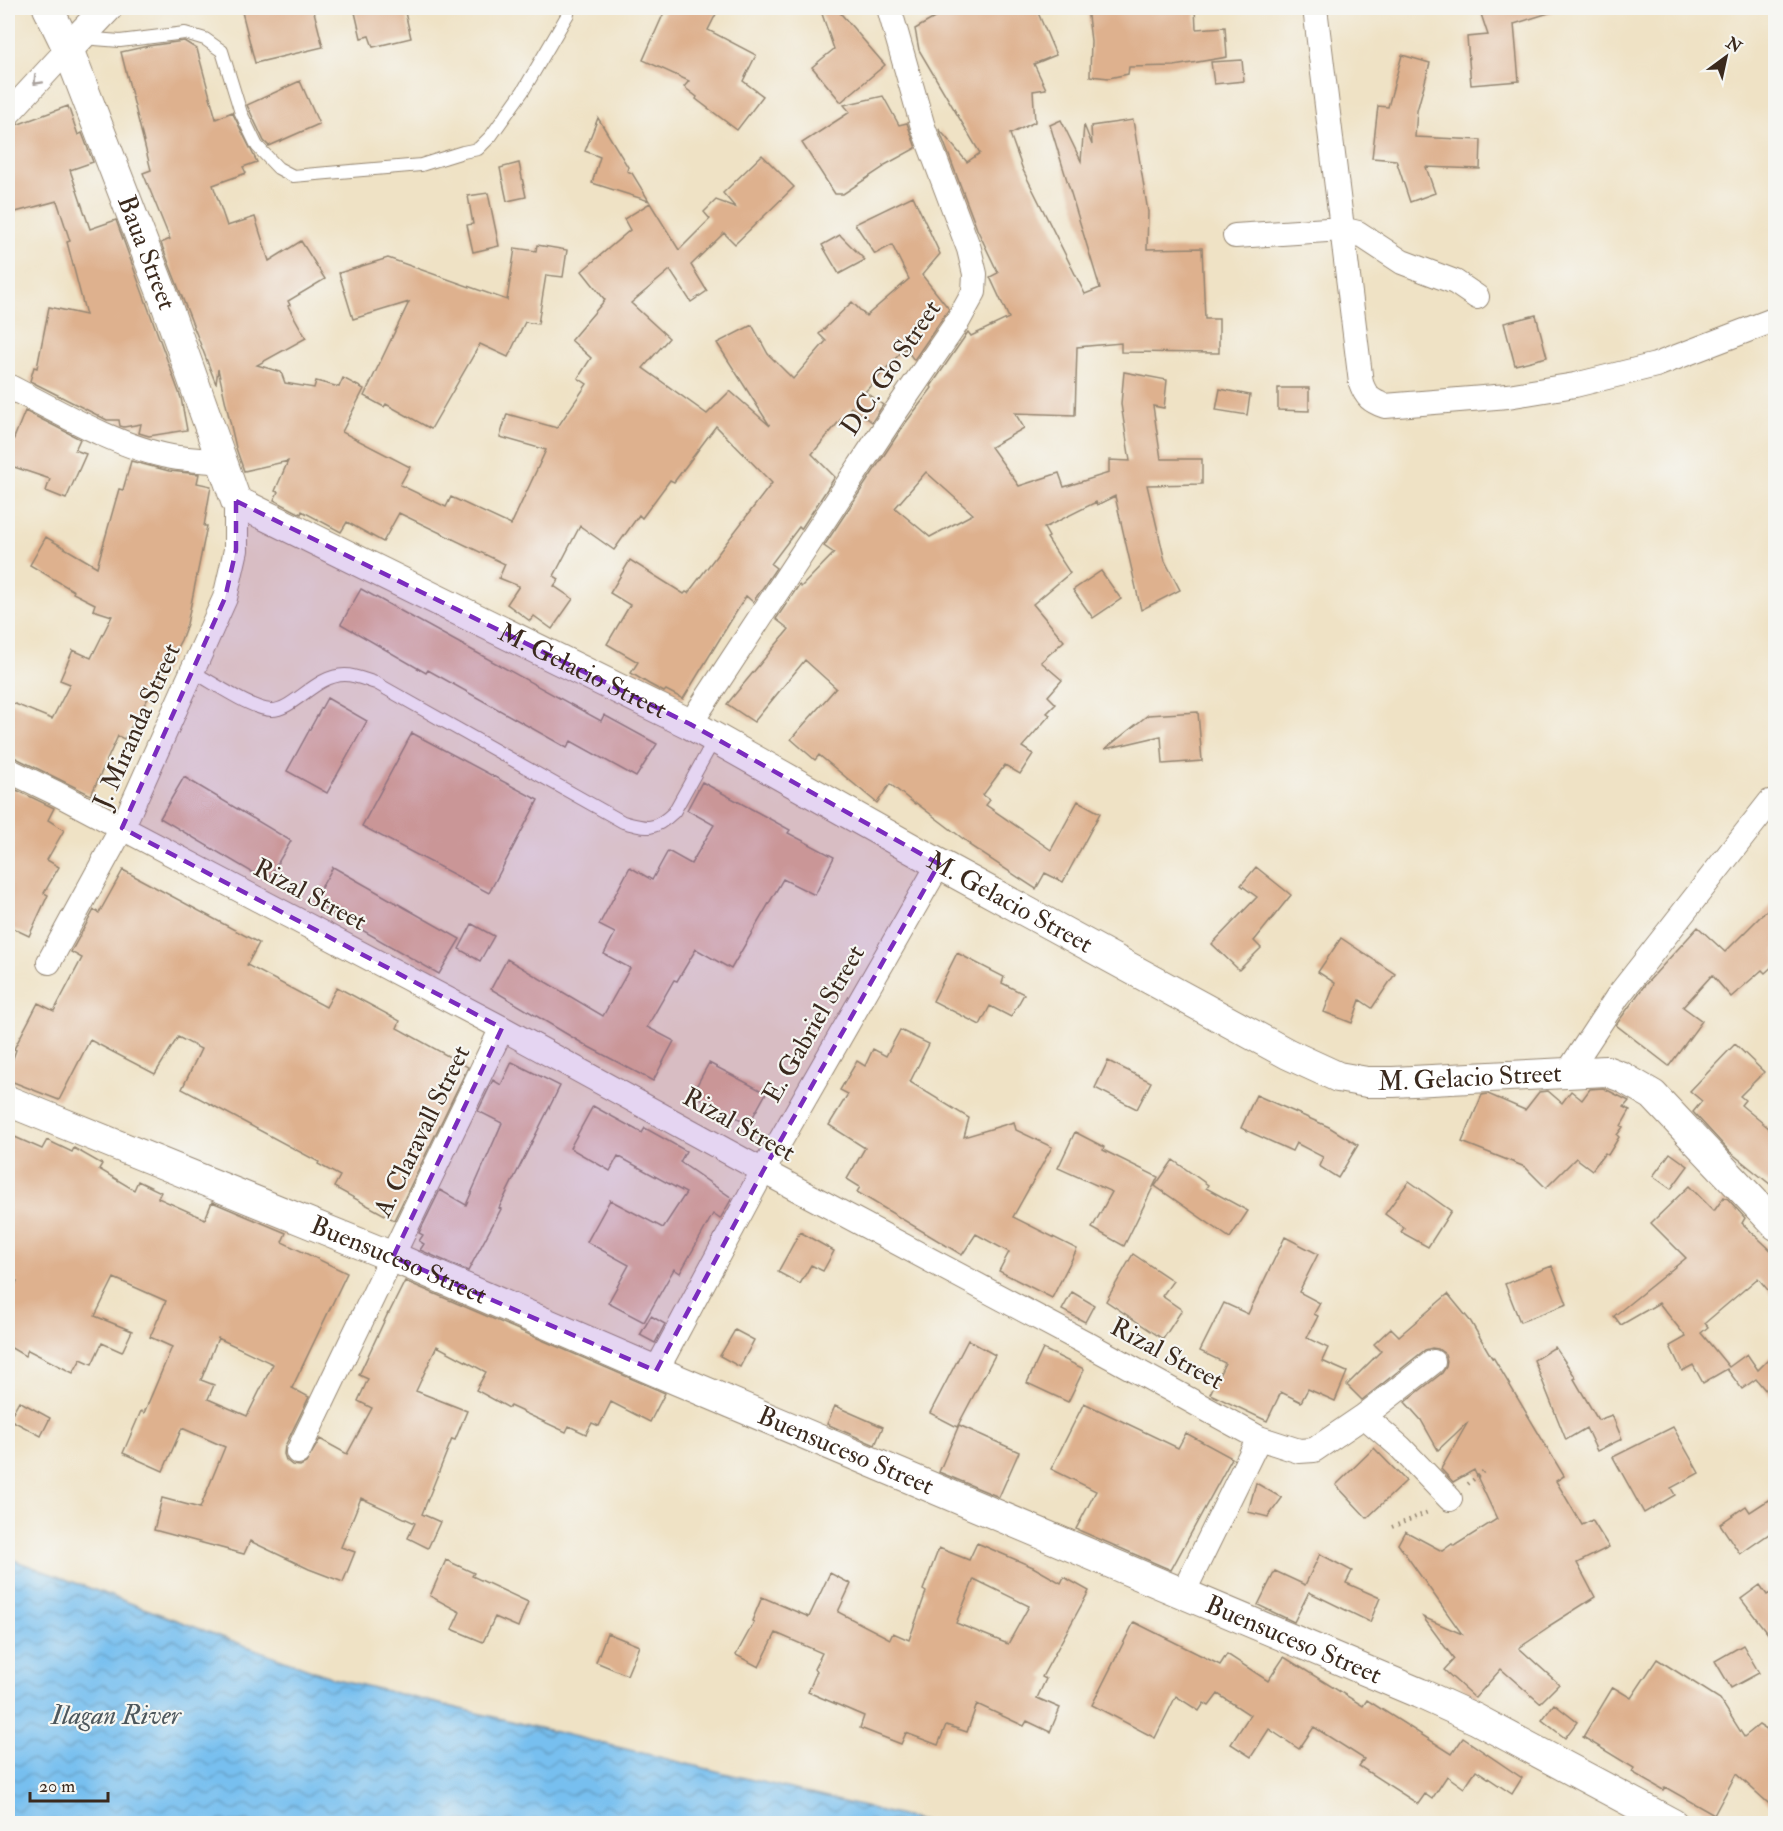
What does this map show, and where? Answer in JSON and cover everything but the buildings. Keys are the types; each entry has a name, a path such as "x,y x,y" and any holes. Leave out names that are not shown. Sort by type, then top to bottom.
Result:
{"street":[{"name":"Baua Street","path":"48,8 73,44 236,501"},
{"path":"8,114 107,8"},
{"name":"D.C. Go Street","path":"702,731 892,417 958,321 974,292 975,274 969,249 923,127 889,8"},
{"path":"1315,8 1361,383 1365,395 1371,402 1385,406 1508,396 1575,386 1656,365 1776,319"},
{"path":"1235,236 1342,229 1358,233 1402,262 1455,282 1476,297"},
{"path":"8,386 94,430 137,447 172,457 223,462"},
{"name":"M. Gelacio Street","path":"236,501 702,731 939,864 1288,1054 1338,1077 1367,1082 1393,1082 1606,1071 1622,1077 1653,1095 1776,1226"},
{"name":"J. Miranda Street","path":"49,962 123,828 225,598 236,550 236,501"},
{"name":"Rizal Street","path":"8,770 56,793 502,1028 1259,1438 1299,1451 1314,1450 1364,1416 1433,1362"},
{"path":"1568,1072 1618,996 1770,802"},
{"name":"E. Gabriel Street","path":"656,1371 763,1171 939,864"},
{"name":"A. Claravall Street","path":"298,1452 502,1028"},
{"name":"Buensuceso Street","path":"8,1101 393,1257 1476,1719 1673,1824"},
{"path":"1364,1416 1400,1447 1450,1499"},
{"path":"1182,1595 1259,1438"}],"lane":[{"path":"73,44 185,33 205,39 222,51 241,113 257,146 278,168 293,176 422,165 478,149 491,136 523,92 568,14"},
{"path":"193,672 249,703 274,710 284,707 330,676 347,674 376,683 623,822 648,828 664,821 674,812 702,731"}],"path":[{"path":"1392,1527 1431,1511 1450,1499"}],"highlighted area":[{"path":"236,501 690,724 939,864 763,1171 656,1371 393,1257 502,1028 122,828 225,598 236,550"}],"water":[{"name":"Ilagan River","path":"8,1558 333,1678 930,1823 8,1823"}]}
